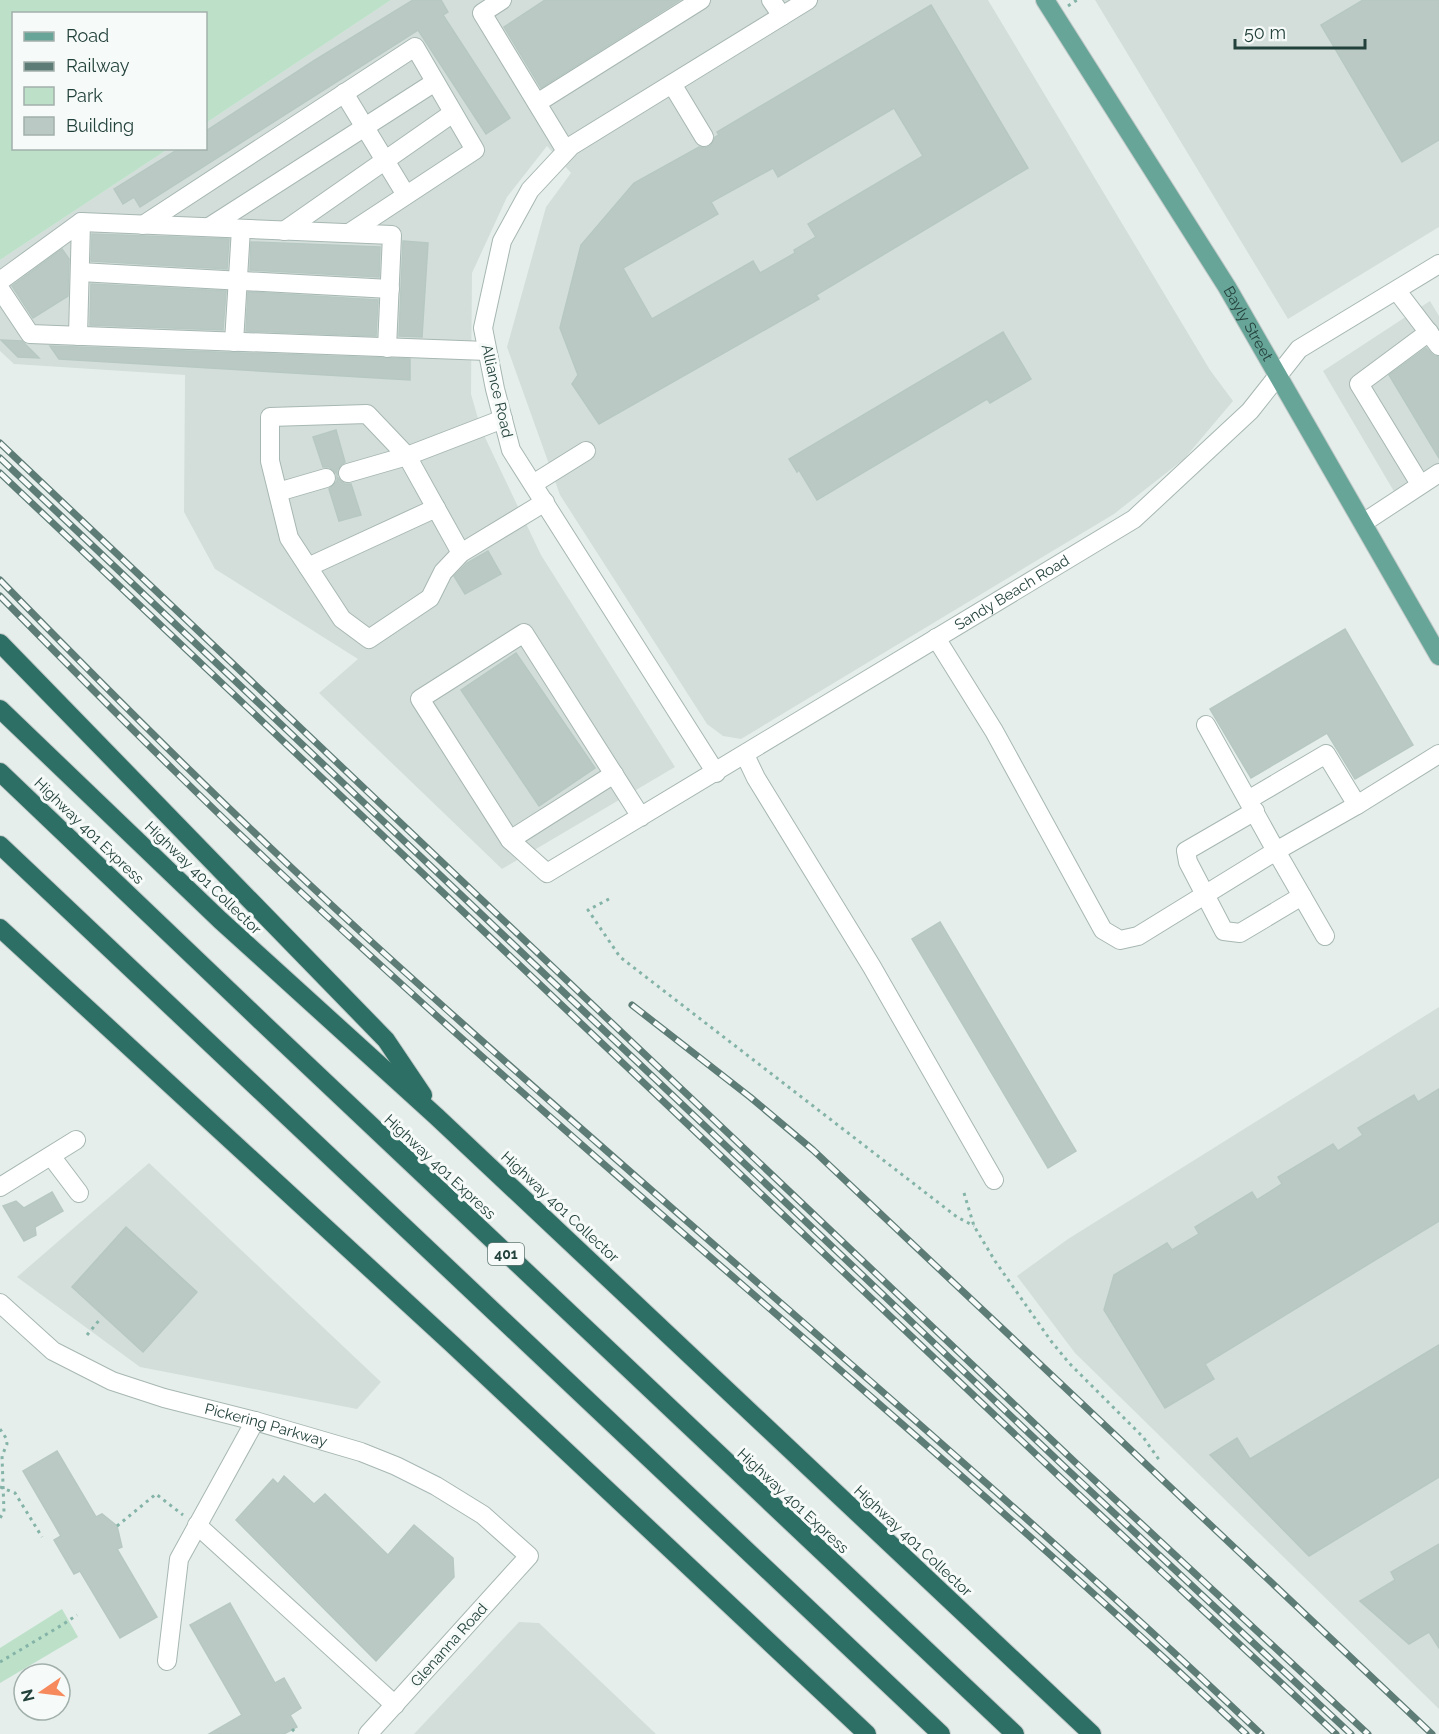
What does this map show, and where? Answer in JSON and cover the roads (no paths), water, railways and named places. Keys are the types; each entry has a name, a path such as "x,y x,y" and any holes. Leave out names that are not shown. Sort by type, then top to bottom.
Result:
{"highway":[{"path":"0,643 386,1040 437,1117"},
{"name":"Highway 401 Collector","path":"0,709 220,920 437,1117 1092,1734"},
{"name":"Highway 401 Express","path":"0,771 266,1026 1015,1734"},
{"path":"0,845 941,1734"},
{"path":"0,928 452,1344 867,1734"}],"main road":[{"name":"Bayly Street","path":"1046,0 1227,287 1296,411 1439,656"}],"street":[{"path":"502,0 482,13 566,151"},
{"path":"537,103 701,0"},
{"path":"771,0 782,16"},
{"name":"Alliance Road","path":"716,772 512,450 483,328 502,241 530,190 566,151 808,0"},
{"path":"142,225 415,47 475,150 349,233"},
{"path":"209,227 435,82"},
{"path":"672,84 704,137"},
{"path":"344,93 406,195"},
{"path":"284,231 453,113"},
{"path":"78,336 81,222"},
{"path":"0,281 81,222 392,235 387,348"},
{"path":"234,342 241,229"},
{"name":"Sandy Beach Road","path":"510,840 547,873 1134,519 1250,411 1299,349 1439,264"},
{"path":"80,272 390,289"},
{"path":"0,289 30,334 488,351"},
{"path":"1397,291 1434,339 1359,384 1420,484"},
{"path":"461,553 407,456 367,414 270,417 270,461 289,538 342,619 369,639 430,598 443,572 461,553 545,502"},
{"path":"348,473 407,456 503,419"},
{"path":"533,483 586,451"},
{"path":"1363,524 1439,472"},
{"path":"278,492 326,478"},
{"path":"308,567 436,508"},
{"path":"614,774 510,840 420,699 524,633 614,774 641,817"},
{"path":"936,638 994,731 1103,930 1120,940 1138,936 1205,897 1276,851 1357,806 1439,754"},
{"path":"1206,725 1325,936"},
{"path":"1302,896 1287,912 1240,933 1224,931 1188,862 1186,851 1326,754 1357,806"},
{"path":"745,755 756,778 872,967 994,1180"},
{"path":"0,1187 76,1140"},
{"path":"51,1156 79,1193"},
{"name":"Pickering Parkway","path":"0,1303 53,1351 112,1381 172,1400 361,1452 396,1466 436,1486 483,1515 529,1556"},
{"path":"167,1661 179,1559 255,1421"},
{"path":"197,1525 395,1705"},
{"name":"Glenanna Road","path":"375,1732 395,1705 529,1556"}],"railway":[{"path":"0,443 1077,1464 1368,1734"},
{"path":"0,458 1070,1472 1351,1734"},
{"path":"0,473 1063,1480 1336,1734"},
{"path":"0,580 179,760 363,934 587,1134 1040,1531 1261,1734"},
{"path":"0,596 174,770 352,939 575,1139 1025,1533 1246,1734"},
{"path":"632,1005 750,1097 813,1150 1432,1734"}]}
